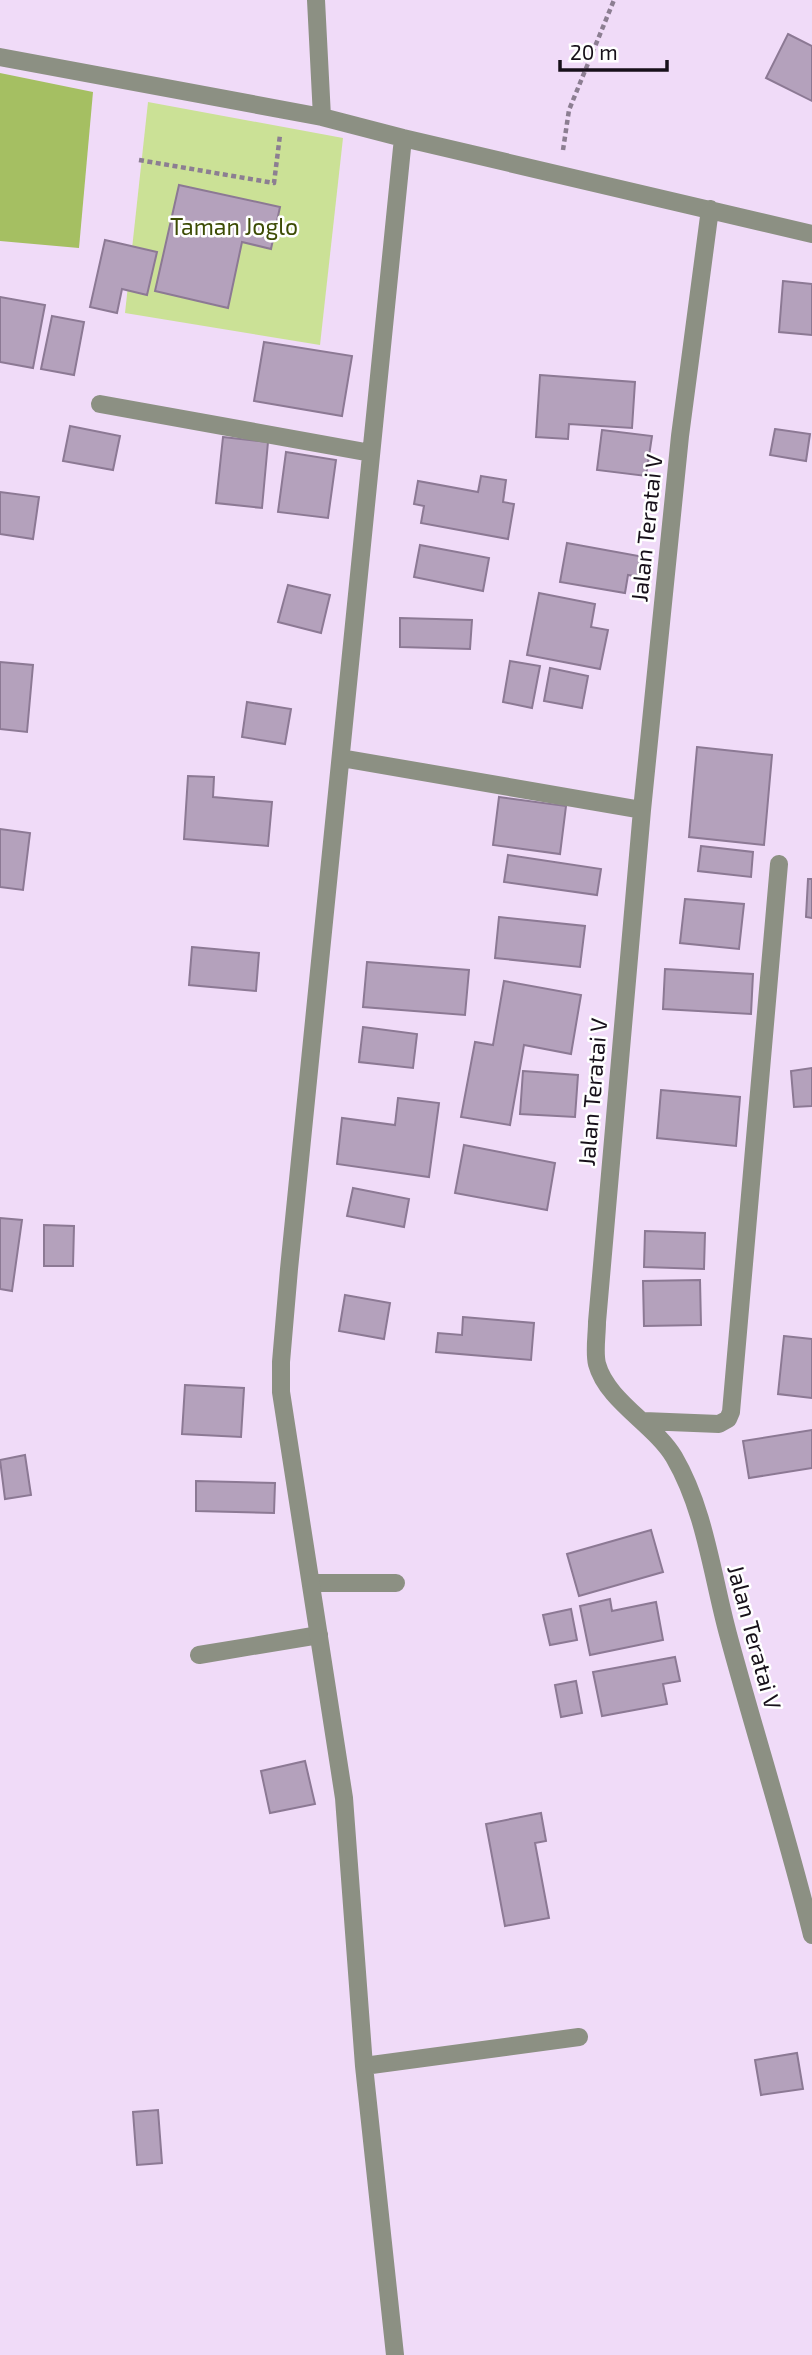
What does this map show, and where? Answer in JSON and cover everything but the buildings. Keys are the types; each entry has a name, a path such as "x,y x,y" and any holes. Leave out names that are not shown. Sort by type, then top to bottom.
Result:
{"street":[{"path":"316,0 322,117"},
{"path":"0,57 322,117 812,234"},
{"path":"395,2355 364,2066 344,1798 281,1392 281,1362 403,138"},
{"name":"Jalan Teratai V","path":"710,209 680,436 642,810 597,1322 596,1361 602,1379 613,1393 645,1422 673,1455 697,1512 727,1632 812,1934"},
{"path":"100,404 371,453"},
{"path":"341,758 642,810"},
{"path":"645,1422 719,1424 728,1419 731,1412 779,864"},
{"path":"311,1583 396,1583"},
{"path":"199,1655 319,1635"},
{"path":"364,2066 579,2037"}],"path":[{"path":"559,175 569,110 614,0"},
{"path":"139,160 274,183 283,110"}],"green space":[{"path":"0,73 93,92 79,248 0,241"},
{"name":"Taman Joglo","path":"148,102 343,138 320,345 125,313"}]}
